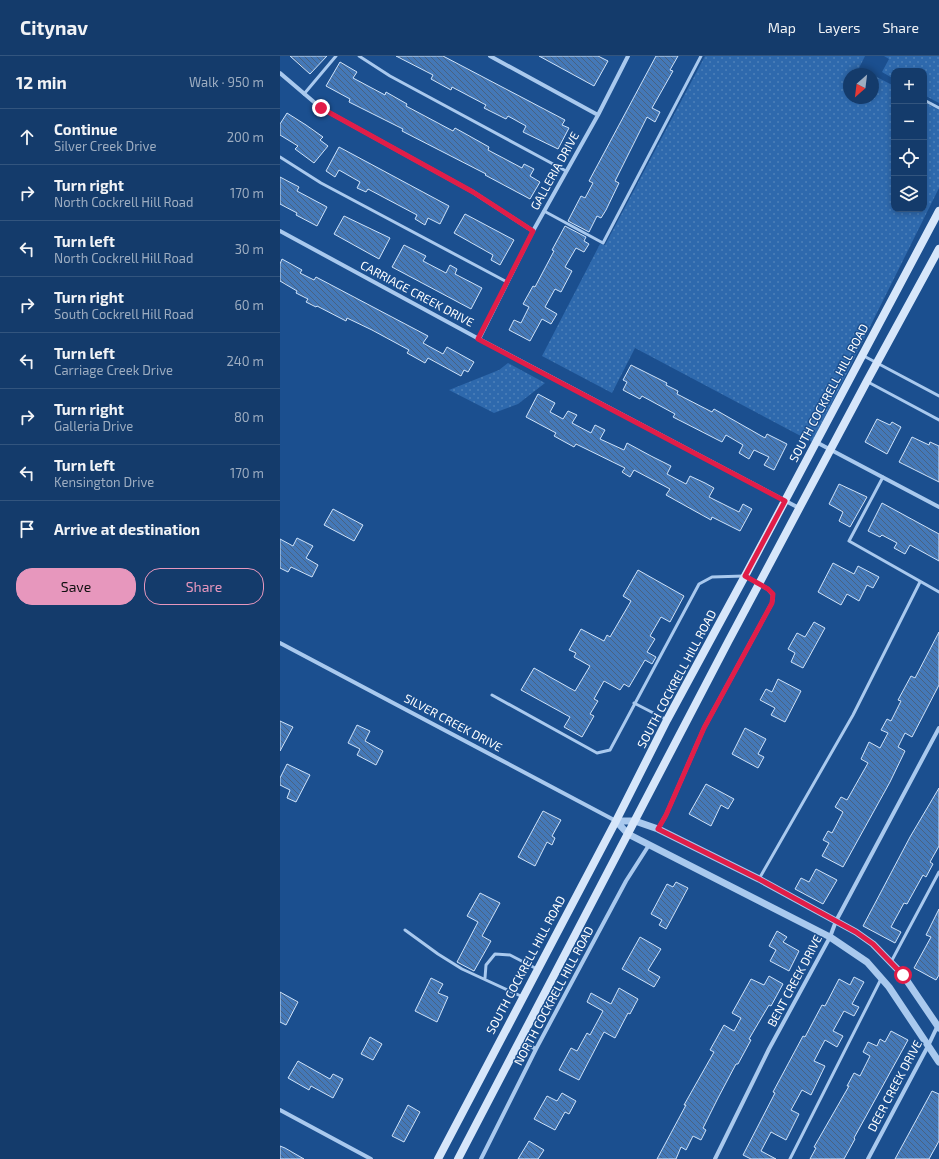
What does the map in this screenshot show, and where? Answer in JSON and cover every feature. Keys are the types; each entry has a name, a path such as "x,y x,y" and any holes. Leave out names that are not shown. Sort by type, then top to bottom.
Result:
{"main road":[{"name":"SOUTH COCKRELL HILL ROAD","path":"438,1159 616,821 667,720 939,211"},
{"path":"458,1159 830,449 939,249"}],"street":[{"path":"490,56 598,115"},
{"name":"GALLERIA DRIVE","path":"478,339 533,231 598,115 628,56"},
{"path":"280,73 321,108 473,192 533,231"},
{"name":"CARRIAGE CREEK DRIVE","path":"280,231 478,339 799,508"},
{"path":"816,442 939,507"},
{"path":"658,829 666,815 704,728 772,603 773,594 768,589 745,576"},
{"name":"SILVER CREEK DRIVE","path":"280,643 616,821 628,834 830,936 867,962 889,987 939,1062"},
{"name":"BENT CREEK DRIVE","path":"715,1159 769,1049 939,728"},
{"name":"SILVER CREEK DRIVE","path":"616,821 635,821 658,829 759,879 856,932 873,944 903,975 938,1025"},
{"name":"NORTH COCKRELL HILL ROAD","path":"481,1159 536,1049 626,881 649,845"},
{"name":"DEER CREEK DRIVE","path":"868,1159 938,1025"},
{"path":"520,1041 536,1049"},
{"path":"280,1110 371,1159"}],"lane":[{"path":"304,94 336,56"},
{"path":"359,56 390,76 566,171"},
{"path":"544,211 603,243 701,56"},
{"path":"927,102 939,108"},
{"path":"280,157 321,183 507,282"},
{"path":"862,356 939,396"},
{"path":"866,381 939,420"},
{"path":"883,477 849,541 939,592"},
{"path":"492,695 597,753 610,750 699,584 712,577 745,576"},
{"path":"759,879 853,715 920,582"},
{"path":"634,704 667,720"},
{"path":"890,962 939,872"},
{"path":"405,930 462,969 485,978 523,997"},
{"path":"485,978 486,966 495,954 510,955 537,969"},
{"path":"790,1159 881,978"}],"shaded area":[{"path":"705,56 865,56 859,68 843,68 843,104 879,104 879,78 891,84 891,212 927,212 927,104 939,110 939,188 844,379 812,442 635,348 612,393 542,356 600,244 605,245"},
{"path":"884,56 939,56 939,103 927,97 927,68 891,68 891,77 882,72 889,59"},
{"path":"508,363 545,383 518,404 494,413 449,390 499,370"}],"building":[{"path":"290,56 327,56 310,74"},
{"path":"396,56 443,56 565,120 562,125 569,128 558,149 523,132 526,126 508,116 506,119 484,108 486,105 452,87 451,90 431,79 433,75"},
{"path":"539,56 598,56 608,61 594,86"},
{"path":"656,56 678,56 670,70 673,71 652,108 660,112 655,122 647,117 615,181 619,183 606,210 601,218 597,216 589,232 568,221 581,196 585,198 593,183 589,181"},
{"path":"340,62 357,72 353,78 385,95 386,92 407,104 406,106 453,131 455,128 489,147 488,150 522,168 524,164 534,169 530,176 540,182 530,199 485,175 486,174 402,131 403,129 349,102 350,99 326,86"},
{"path":"287,113 323,137 320,140 328,146 314,163 295,149 298,146 280,135 280,124"},
{"path":"339,147 449,206 440,224 428,218 425,225 415,219 417,215 368,189 366,192 357,188 360,182 339,170 335,177 326,171"},
{"path":"280,177 299,187 297,191 327,207 317,226 296,215 297,213 280,204"},
{"path":"465,214 514,240 500,265 491,260 493,255 454,233"},
{"path":"344,216 390,238 379,259 334,234"},
{"path":"565,226 586,237 584,241 589,244 584,252 576,248 565,267 572,271 561,292 555,289 545,307 557,314 551,324 542,319 530,341 509,330 514,320 521,323 529,307 523,304 533,286 535,287"},
{"path":"404,245 426,256 423,261 446,273 450,265 457,269 455,274 482,288 471,309 392,267"},
{"path":"282,259 302,270 300,273 314,280 316,277 428,336 423,343 443,354 447,347 474,362 468,372 464,370 461,376 428,358 425,363 407,353 409,350 372,330 347,318 346,321 306,302 308,299 296,293 297,291 280,281 280,264"},
{"path":"631,365 667,383 666,385 678,391 677,394 712,412 714,409 765,438 767,434 787,444 774,470 764,465 769,457 754,450 749,459 739,453 743,445 726,435 722,442 673,417 675,414 642,396 640,399 623,390 627,382 623,380"},
{"path":"538,394 555,403 550,412 563,419 568,411 577,415 572,423 591,433 595,425 605,430 600,439 624,450 627,443 671,466 667,474 686,484 690,476 705,483 714,488 709,497 739,512 743,504 752,509 740,531 712,517 711,520 666,495 670,489 634,470 630,477 622,472 625,468 576,444 574,447 554,436 556,433 526,417"},
{"path":"877,419 890,425 892,422 901,427 887,454 865,442"},
{"path":"912,437 929,445 930,442 939,446 939,482 899,462"},
{"path":"839,484 867,497 850,527 839,521 843,512 829,504"},
{"path":"882,503 939,534 939,561 910,545 905,554 894,548 897,543 882,535 880,537 868,531"},
{"path":"333,509 363,525 354,541 324,525"},
{"path":"297,538 313,546 306,558 318,565 312,577 291,567 288,572 280,568 280,539 293,546"},
{"path":"833,563 854,574 858,566 879,577 873,588 867,585 859,601 847,594 841,605 818,592"},
{"path":"638,570 684,596 670,622 661,617 650,636 655,639 647,652 656,657 652,664 645,660 629,687 624,684 620,690 604,681 594,699 598,701 590,714 594,716 582,737 564,727 570,717 521,690 534,668 575,691 590,666 574,657 576,653 569,650 581,629 604,641 607,635 610,637 631,601 623,596"},
{"path":"814,622 825,628 803,668 791,662 795,653 788,649 797,633 805,637"},
{"path":"939,632 939,685 912,737 905,733 898,747 905,751 890,782 843,867 822,856 829,843 823,840 828,831 832,833 843,812 835,807 841,797 847,800 868,763 861,759 869,742 880,748 888,733 881,730 887,719 891,721 901,701 898,700 911,676 915,678"},
{"path":"778,679 801,691 785,722 771,715 775,708 760,700 766,689 772,692"},
{"path":"280,721 293,727 280,751"},
{"path":"357,725 370,731 365,741 383,751 376,765 357,755 360,749 348,743"},
{"path":"745,728 766,739 758,754 764,757 758,768 732,754"},
{"path":"287,764 310,775 296,802 287,798 290,790 280,785 280,778"},
{"path":"706,784 734,799 728,809 721,805 711,826 689,814"},
{"path":"939,788 939,846 930,862 933,864 926,877 923,875 907,904 904,903 891,927 901,932 895,943 863,926 910,837"},
{"path":"543,811 561,820 552,836 555,838 552,845 547,842 535,866 518,857"},
{"path":"816,869 837,880 823,904 795,889 801,878 809,882"},
{"path":"676,882 688,888 666,929 659,925 662,920 651,914 667,884 673,887"},
{"path":"480,893 500,903 482,936 491,941 474,971 457,962 478,922 467,916"},
{"path":"939,909 939,975 936,980 914,968 931,937 926,935"},
{"path":"777,931 787,937 783,942 799,951 789,971 770,961 776,950 769,946"},
{"path":"640,937 661,949 648,970 660,977 654,987 622,969"},
{"path":"769,976 783,984 771,1006 769,1005 749,1039 751,1040 738,1064 736,1064 703,1128 706,1130 701,1140 693,1136 686,1150 681,1147 676,1159 657,1159 686,1105 684,1105 714,1052 710,1050 724,1025 734,1031 741,1018 732,1013 751,979 764,985"},
{"path":"854,977 864,982 852,1004 859,1007 854,1016 844,1011 833,1031 843,1036 837,1047 825,1040 814,1061 825,1066 811,1095 802,1090 791,1110 799,1114 786,1140 771,1132 761,1151 776,1159 751,1159 743,1155 775,1093 773,1092 803,1036 805,1037 822,1005 825,1006 839,979 850,985"},
{"path":"431,978 443,984 438,993 448,997 437,1022 415,1011"},
{"path":"619,988 638,999 630,1014 628,1013 615,1038 604,1032 579,1080 559,1070 571,1048 577,1051 587,1033 590,1035 603,1011 587,1002 591,993 611,1004"},
{"path":"280,992 298,1002 286,1025 280,1022"},
{"path":"891,1031 908,1040 844,1159 810,1159 816,1148 814,1147 849,1086 847,1086 854,1073 860,1076 870,1056 863,1052 868,1042 877,1046 880,1039 885,1042"},
{"path":"370,1037 382,1044 373,1060 361,1054"},
{"path":"298,1061 330,1079 333,1074 343,1079 333,1098 311,1086 309,1090 288,1078"},
{"path":"932,1091 939,1094 939,1141 929,1159 895,1159"},
{"path":"562,1093 576,1101 569,1114 565,1112 555,1130 534,1119 547,1096 557,1101"},
{"path":"408,1105 420,1112 404,1142 392,1136"},
{"path":"529,1141 544,1150 538,1159 518,1159"},
{"path":"280,1146 285,1148 304,1159 280,1159"}],"route":[{"path":"321,108 473,192 533,231 478,339 785,501 745,576 768,589 773,594 772,603 704,728 666,815 658,829 759,879 856,932 873,944 903,975"}]}
